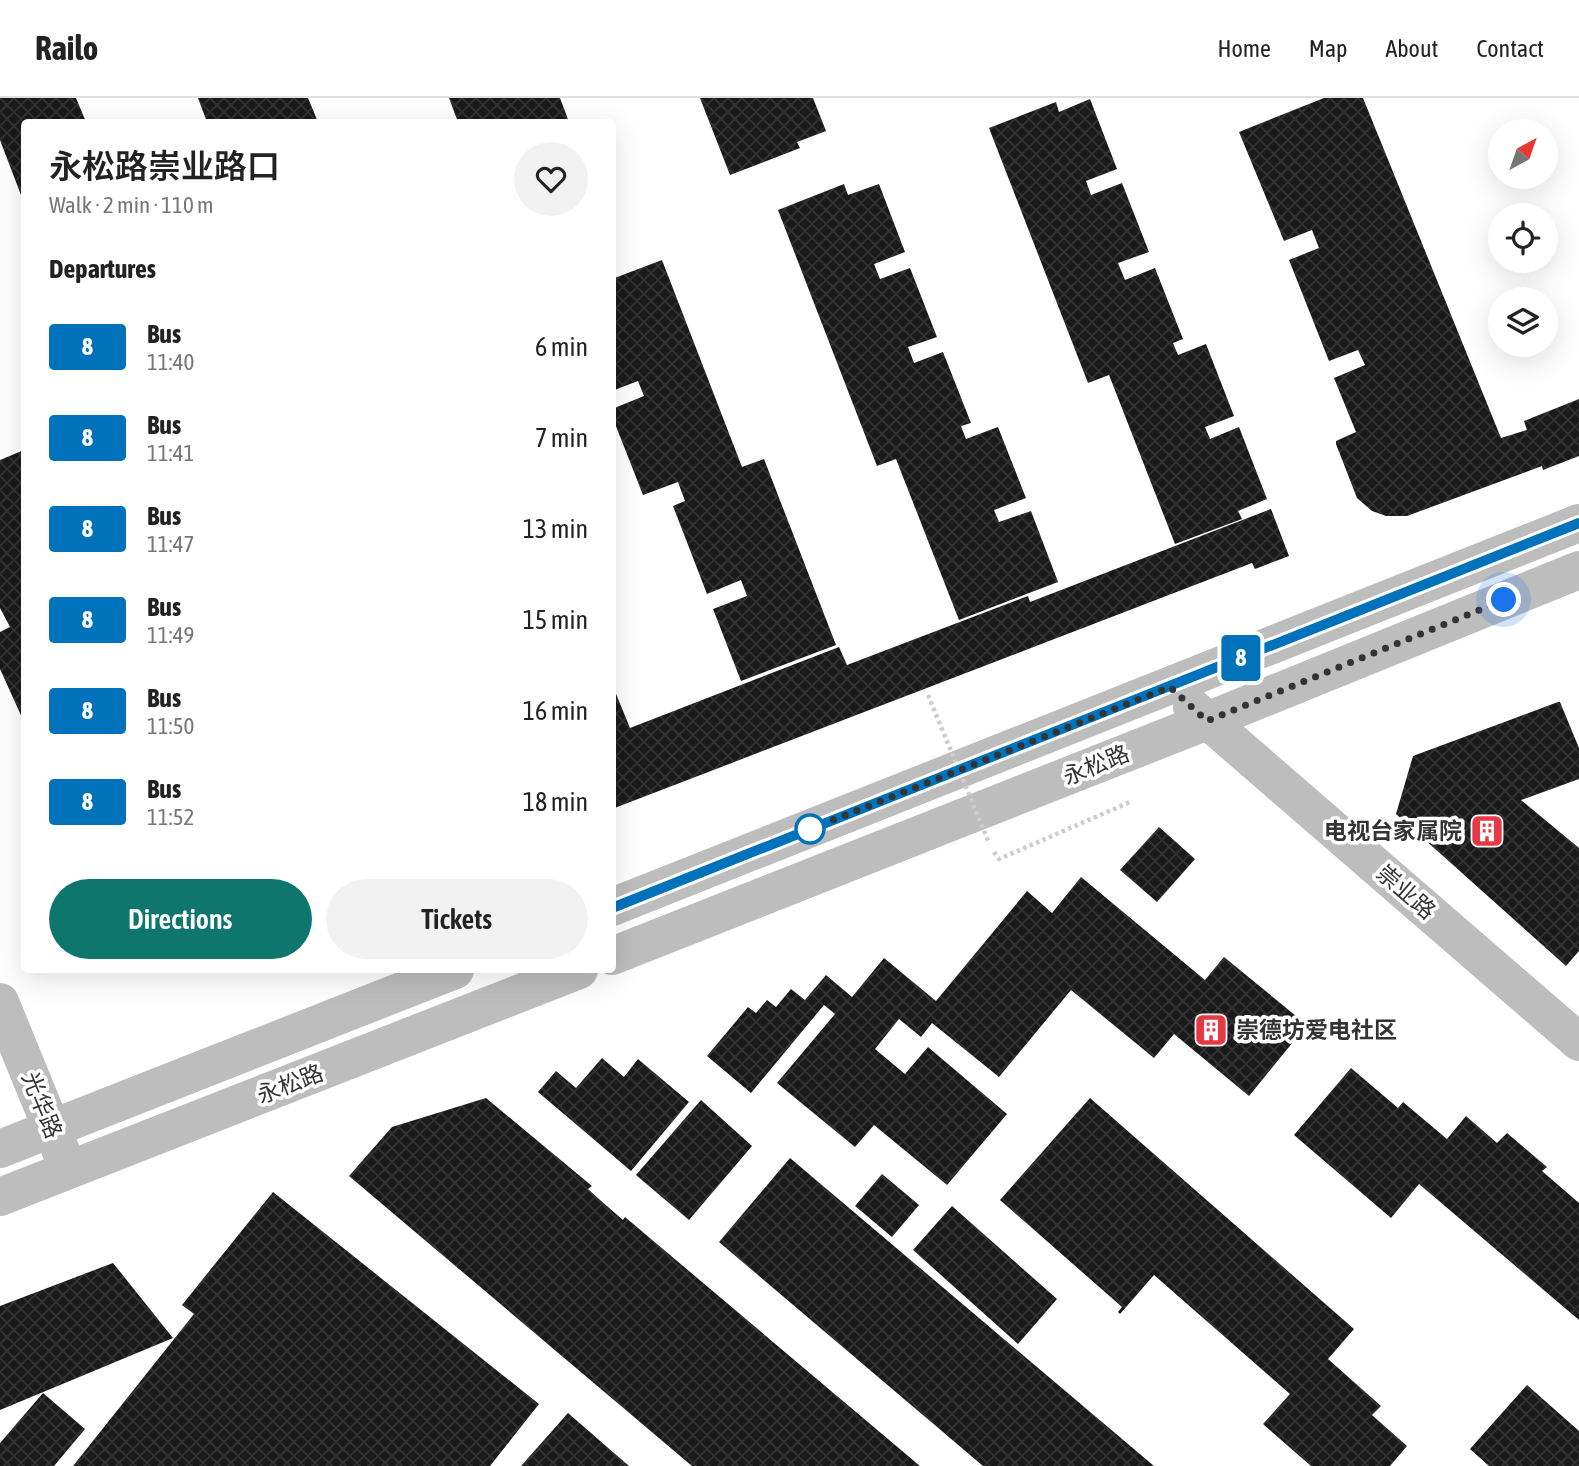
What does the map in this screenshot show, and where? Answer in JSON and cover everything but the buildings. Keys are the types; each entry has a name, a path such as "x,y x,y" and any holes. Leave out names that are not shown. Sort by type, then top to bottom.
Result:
{"street":[{"name":"永松路","path":"616,906 1579,523"},
{"name":"永松路","path":"616,954 1207,721 1579,570"},
{"name":"崇业路","path":"1170,687 1579,1041"},
{"name":"永松路","path":"1,1144 52,1129 448,973"},
{"name":"永松路","path":"10,1193 571,973"},
{"name":"光华路","path":"0,1002 68,1169"},
{"path":"1,1144 10,1193"}],"path":[{"path":"928,695 989,843"}],"bus line":[{"name":"8","path":"616,906 1579,523"}],"place":[{"name":"电视台家属院","path":"1487,831"},
{"name":"崇德坊爱电社区","path":"1211,1030"}],"route":[{"path":"810,829 1170,687 1207,721 1504,600"}]}
